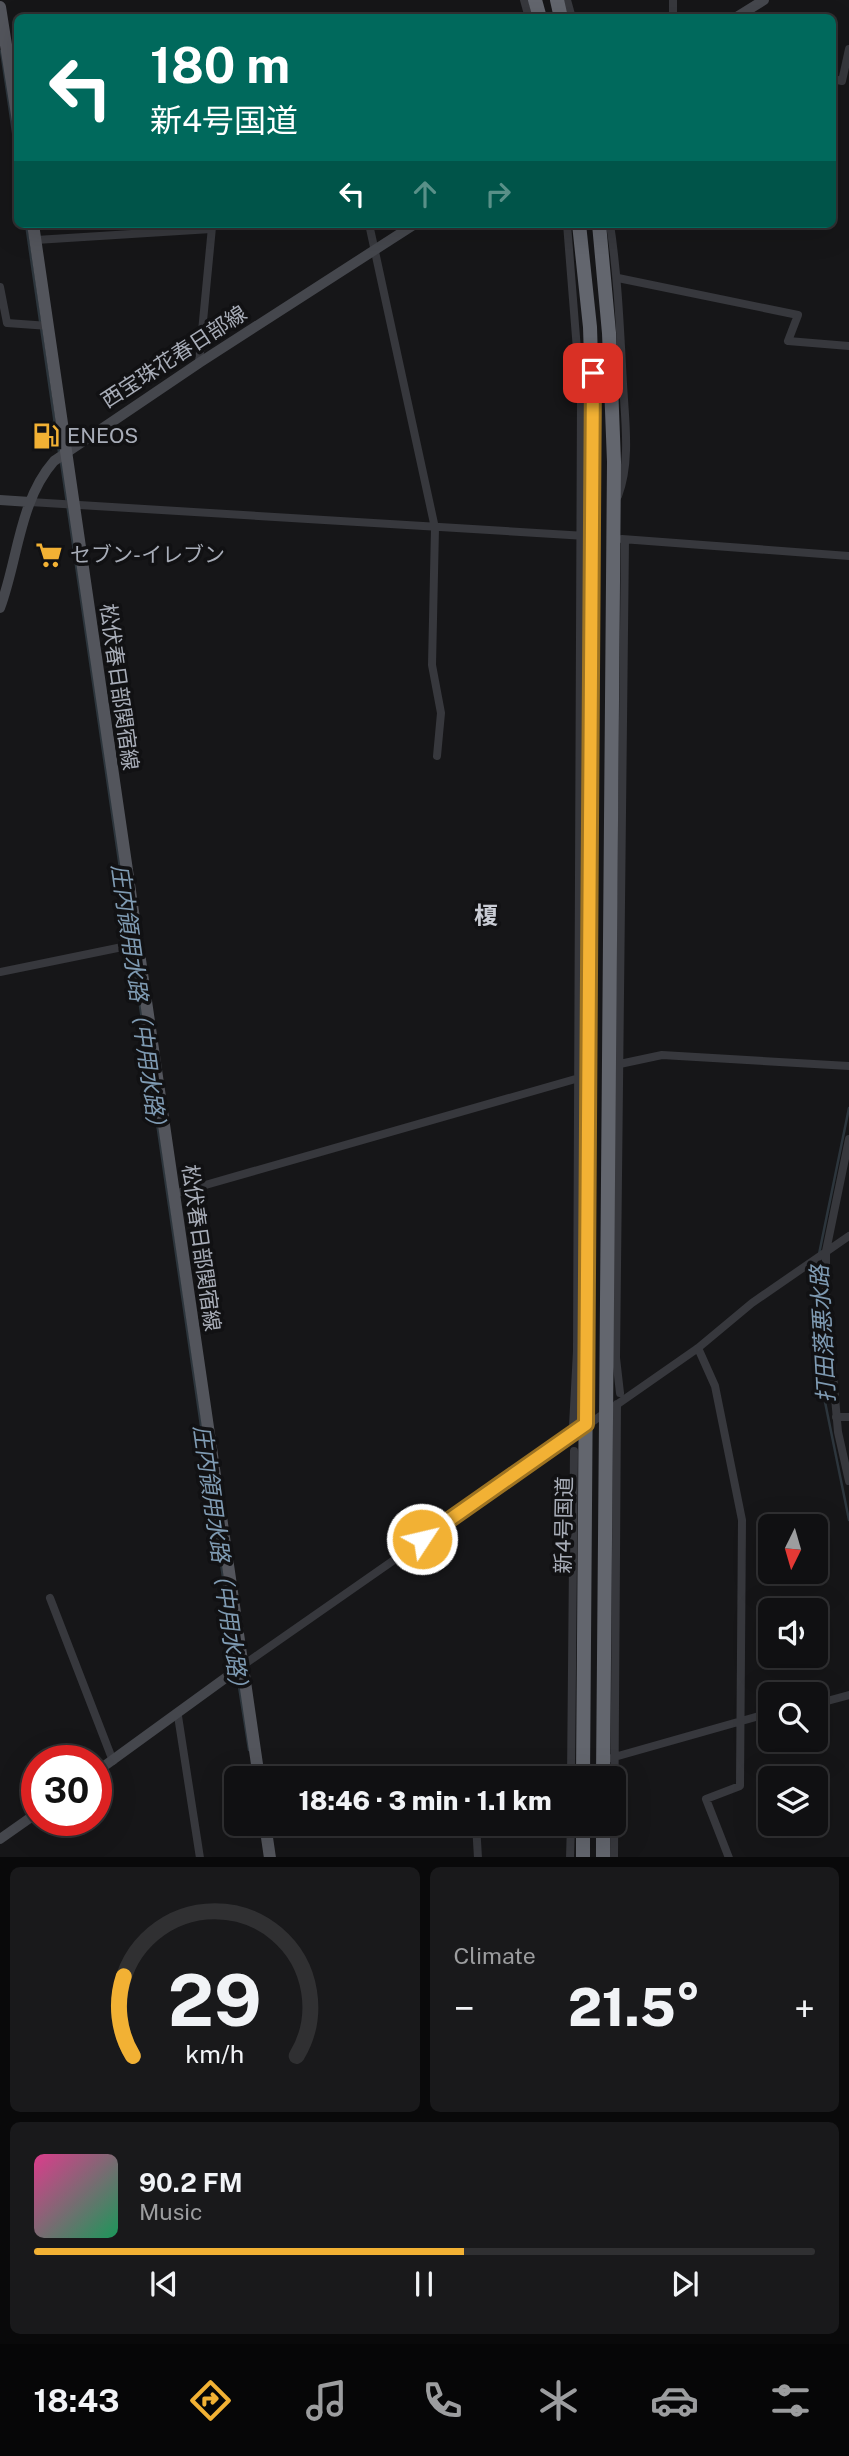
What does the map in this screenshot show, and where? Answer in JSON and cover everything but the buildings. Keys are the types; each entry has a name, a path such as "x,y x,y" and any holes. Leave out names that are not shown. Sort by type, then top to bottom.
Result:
{"highway":[{"name":"新4号国道","path":"579,228 593,373 587,536 580,1425 583,1766"},
{"name":"新4号国道","path":"599,228 609,333 613,508 619,539 610,1758 607,1766"},
{"path":"583,1836 583,1857"},
{"path":"603,1836 603,1857"}],"main road":[{"path":"741,14 764,0"},
{"path":"0,7 13,69"},
{"name":"松伏春日部関宿線","path":"34,228 76,503 136,944 257,1766"},
{"name":"西宝珠花春日部線","path":"0,608 30,502 41,477 68,450 409,228"},
{"path":"0,500 30,502"},
{"path":"113,1761 178,1716 242,1666"},
{"path":"0,1839 21,1824"},
{"path":"267,1836 270,1857"}],"street":[{"path":"836,80 842,81 849,50"},
{"path":"36,240 198,228"},
{"path":"199,363 212,228"},
{"path":"370,228 435,528 432,665 441,713 437,756"},
{"path":"30,502 587,536 579,356 567,228"},
{"path":"611,228 618,278 625,466 613,508"},
{"path":"618,278 798,315 788,341 849,346"},
{"path":"0,287 6,323 49,326"},
{"path":"619,539 849,556"},
{"path":"0,972 136,944"},
{"path":"614,1065 662,1055 849,1066"},
{"path":"174,1194 583,1077"},
{"path":"849,1139 826,1251 826,1293 836,1417 849,1480"},
{"path":"242,1666 580,1425 698,1348 752,1303 849,1236"},
{"path":"611,1346 620,1393"},
{"path":"698,1348 715,1386 743,1520 740,1786 706,1799 729,1857"},
{"path":"836,1417 849,1417"},
{"path":"571,1766 571,1596 581,1497 574,1451"},
{"path":"50,1598 113,1761"},
{"path":"828,1701 849,1695"},
{"path":"178,1716 200,1857"},
{"path":"614,1857 610,1758 758,1716"},
{"path":"477,1836 478,1857"},
{"path":"570,1836 570,1857"}],"waterway":[{"name":"庄内領用水路（中用水路）","path":"1,51 14,139"},
{"name":"庄内領用水路（中用水路）","path":"27,228 59,452"},
{"name":"庄内領用水路（中用水路）","path":"61,462 236,1667"},
{"name":"打田落悪水路","path":"819,1254 849,1108"},
{"name":"打田落悪水路","path":"818,1260 815,1273 823,1392 849,1520"},
{"name":"庄内領用水路（中用水路）","path":"237,1674 249,1750"}],"place":[{"name":"ENEOS","path":"46,436"},
{"name":"セブン-イレブン","path":"49,555"}],"district":[{"name":"榎","path":"486,916"}],"route":[{"path":"422,1539 586,1424 593,373"}]}
